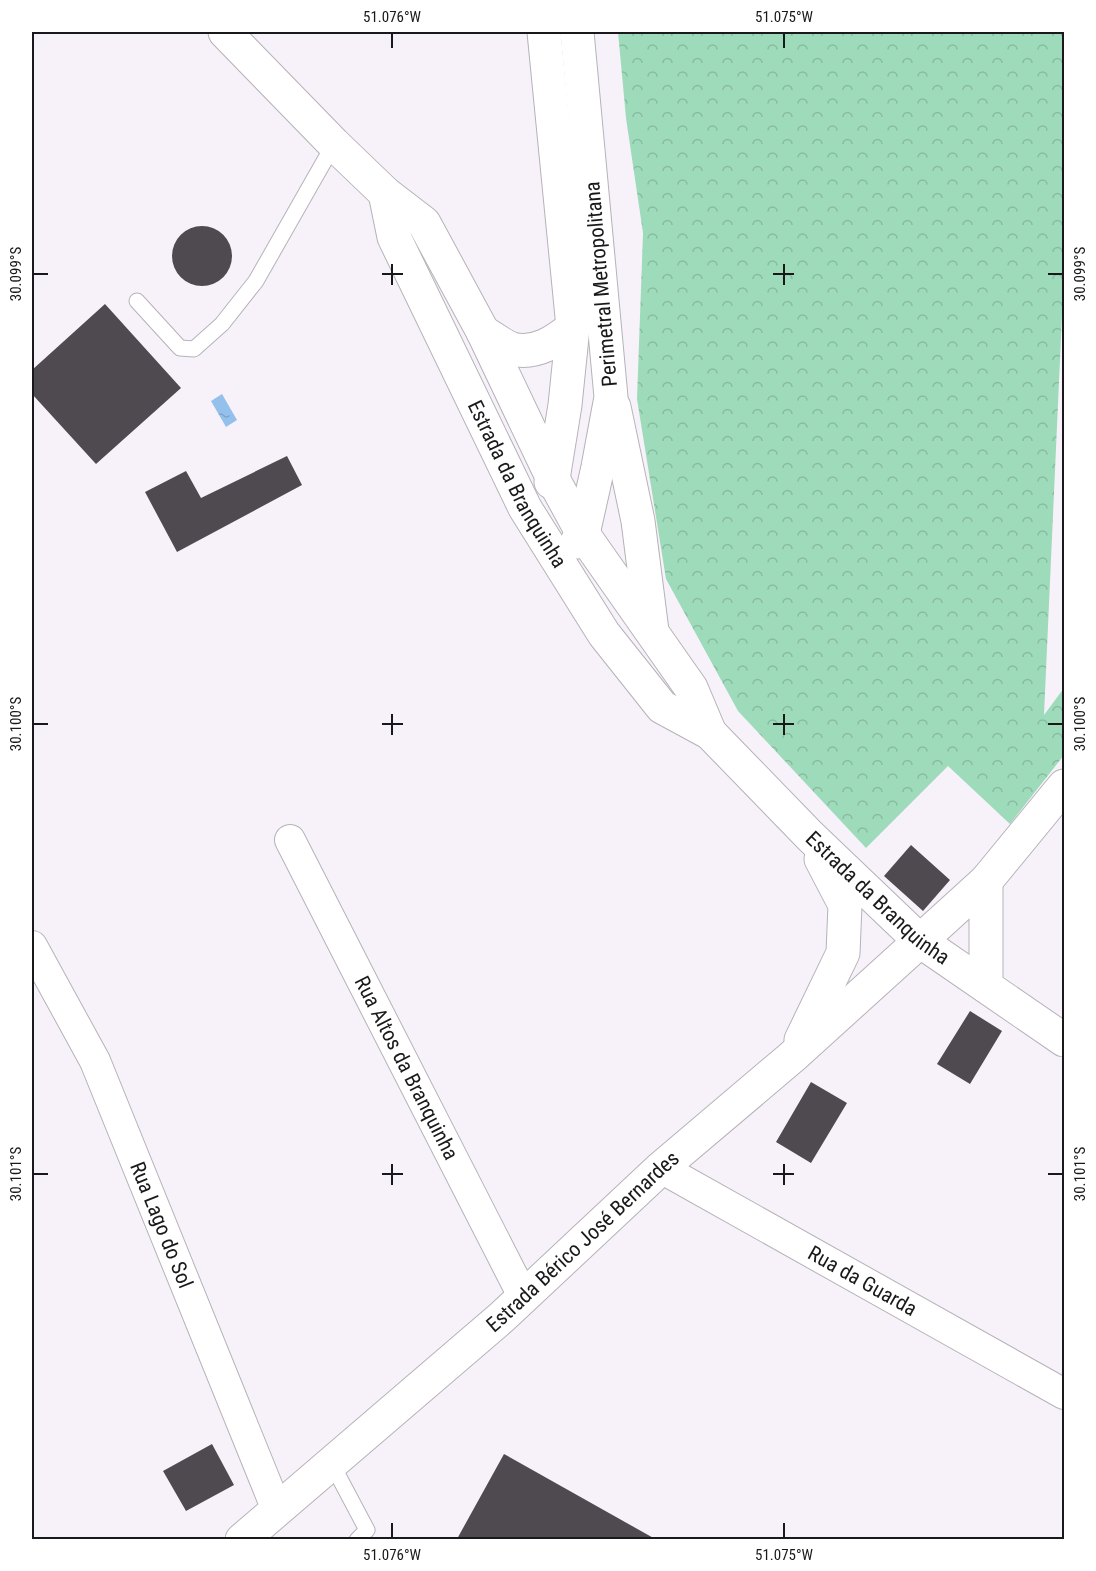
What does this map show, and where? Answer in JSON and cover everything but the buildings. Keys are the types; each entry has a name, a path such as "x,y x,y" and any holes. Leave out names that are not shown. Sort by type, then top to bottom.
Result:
{"main road":[{"name":"Estrada da Branquinha","path":"225,32 385,193 424,223 483,332 553,479 583,534 691,688 710,733"},
{"name":"Perimetral Metropolitana","path":"544,32 573,327 565,405 553,479"},
{"name":"Perimetral Metropolitana","path":"577,32 611,397 583,534"},
{"name":"Estrada da Branquinha","path":"385,193 394,237 525,508 604,634 662,707 710,733 810,836 920,941 1065,1040"},
{"path":"483,332 512,349 529,350 545,347 573,327"},
{"path":"611,397 638,521 653,636"},
{"path":"525,508 553,479"},
{"path":"560,566 583,534"},
{"name":"Estrada Bérico José Bernardes","path":"242,1539 332,1464 524,1296 661,1168 792,1058 986,881 1065,786"},
{"path":"792,1058 843,952 845,905 810,836"},
{"path":"986,881 986,986"}],"street":[{"name":"Rua Altos da Branquinha","path":"290,840 524,1296"},
{"name":"Rua Lago do Sol","path":"32,946 95,1061 277,1510"},
{"name":"Rua da Guarda","path":"661,1168 1065,1394"}],"lane":[{"path":"137,301 180,348 194,349 222,324 256,282 334,144"},
{"path":"332,1464 367,1530 357,1539"}],"green space":[{"path":"618,32 1064,32 1064,271 1044,715 1064,688 1064,755 1010,824 948,766 866,848 738,711 666,579 637,399 643,233 626,118"}],"water":[{"path":"222,394 237,420 226,427 211,401"}]}
